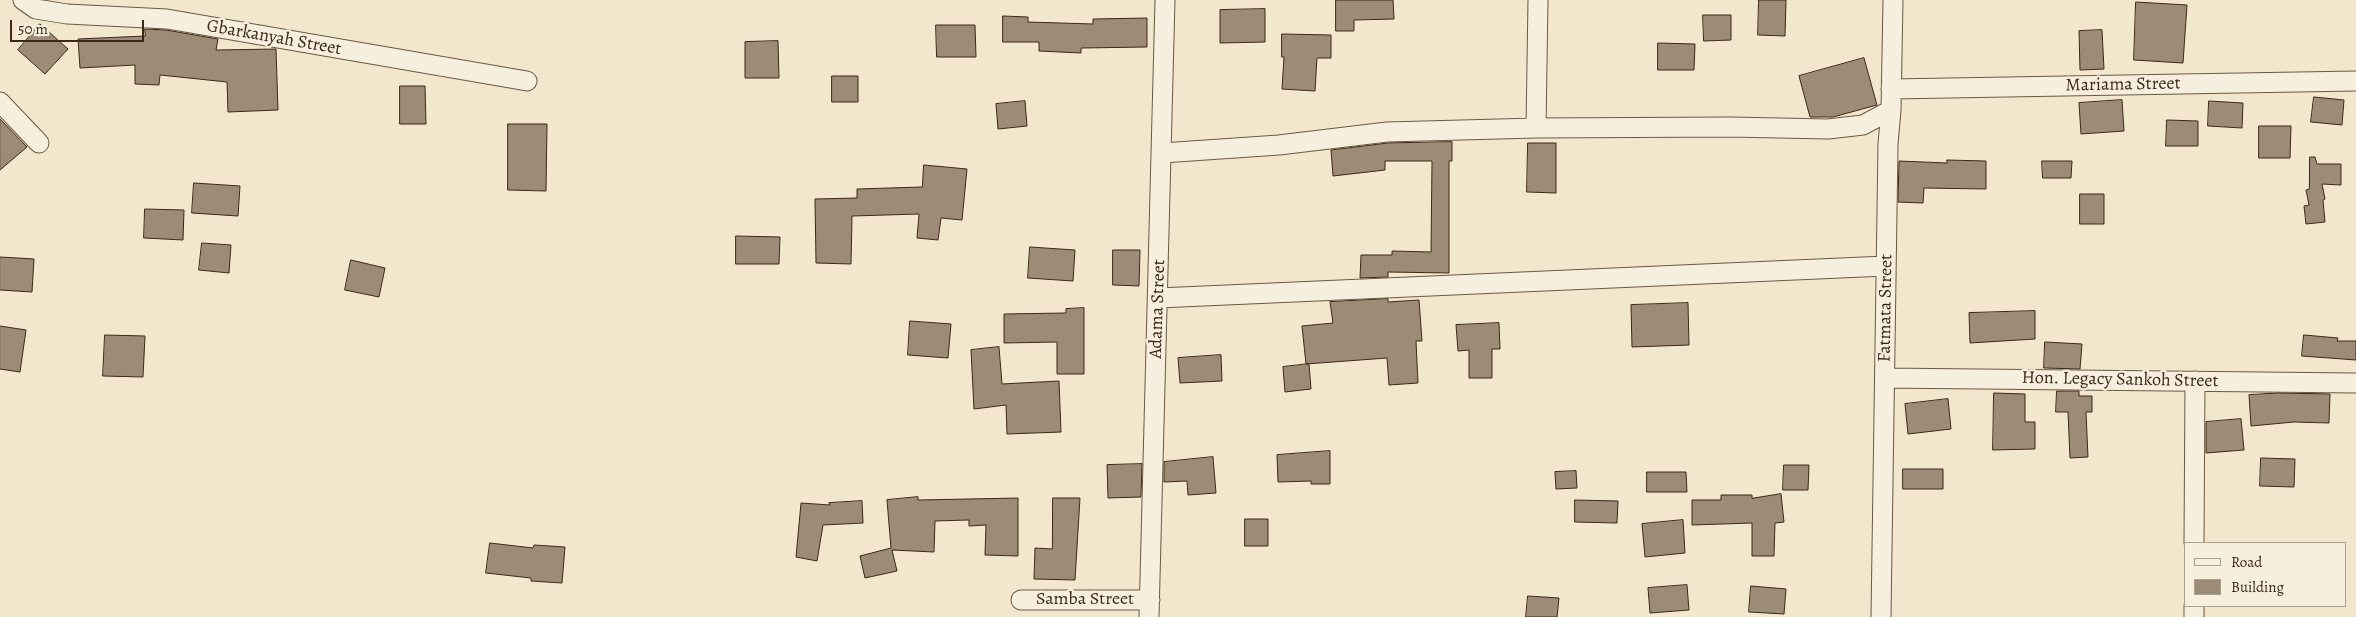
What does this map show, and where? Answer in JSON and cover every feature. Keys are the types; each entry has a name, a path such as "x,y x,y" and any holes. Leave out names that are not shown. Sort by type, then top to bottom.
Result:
{"street":[{"name":"Gbarkanyah Street","path":"23,0 36,9 67,14 167,19 527,80"},
{"name":"Adama Street","path":"1150,608 1165,0"},
{"path":"1536,128 1538,0"},
{"name":"Fatmata Street","path":"1881,617 1888,152 1891,110 1893,0"},
{"name":"Mariama Street","path":"1891,89 2356,81"},
{"path":"0,102 40,143"},
{"path":"1162,154 1279,145 1387,132 1536,128 1730,127 1828,129 1863,125 1891,110"},
{"path":"1158,298 1886,266"},
{"name":"Hon. Legacy Sankoh Street","path":"1885,378 2356,383"},
{"path":"2194,542 2195,381"},
{"name":"Samba Street","path":"1021,600 1150,608"}],"building":[{"path":"1336,0 1393,0 1394,19 1354,20 1354,31 1336,31"},
{"path":"1759,0 1786,0 1785,36 1758,35"},
{"path":"2136,2 2187,5 2183,63 2134,60"},
{"path":"1265,9 1265,42 1220,43 1220,10"},
{"path":"1703,15 1731,15 1731,40 1704,41"},
{"path":"1003,16 1028,17 1028,22 1093,24 1093,19 1147,18 1147,47 1081,48 1081,53 1039,51 1039,42 1003,42"},
{"path":"40,24 68,49 45,74 18,50"},
{"path":"936,25 975,25 976,57 937,57"},
{"path":"145,29 166,30 218,39 216,50 276,49 278,110 228,112 227,82 160,75 159,85 135,84 135,65 80,68 78,39 145,36"},
{"path":"2102,30 2104,69 2080,70 2079,31"},
{"path":"1282,34 1331,35 1331,58 1317,58 1315,91 1282,89 1284,57 1282,57"},
{"path":"778,41 779,78 745,78 745,42"},
{"path":"1658,43 1695,44 1694,70 1658,70"},
{"path":"1864,58 1877,105 1833,117 1810,117 1799,76"},
{"path":"832,76 858,76 858,102 832,102"},
{"path":"400,86 425,86 426,124 400,124"},
{"path":"2314,97 2344,100 2342,125 2311,122"},
{"path":"2122,100 2124,131 2081,134 2079,103"},
{"path":"1025,101 1027,126 998,129 996,104"},
{"path":"2209,101 2243,103 2242,128 2208,126"},
{"path":"0,119 27,147 0,170"},
{"path":"2167,120 2198,121 2198,146 2166,146"},
{"path":"508,124 547,124 546,191 508,190"},
{"path":"2259,126 2291,126 2290,158 2259,158"},
{"path":"1452,142 1452,161 1449,161 1449,273 1388,272 1388,277 1360,278 1361,255 1392,255 1392,251 1431,252 1432,161 1385,161 1385,170 1333,176 1331,150 1388,143"},
{"path":"1528,143 1556,143 1556,193 1527,192"},
{"path":"2310,157 2315,157 2317,164 2341,164 2341,185 2322,184 2325,199 2323,200 2325,222 2306,224 2304,206 2309,205 2306,190 2309,189"},
{"path":"1947,160 1986,161 1986,189 1924,188 1923,203 1898,202 1899,161 1947,163"},
{"path":"2042,161 2072,161 2071,178 2043,178"},
{"path":"924,165 967,169 962,220 941,218 938,240 917,238 919,214 852,216 851,264 816,263 815,199 857,198 857,189 922,187"},
{"path":"194,183 240,186 238,216 192,213"},
{"path":"2080,194 2104,194 2104,224 2080,224"},
{"path":"145,209 184,210 183,240 144,238"},
{"path":"736,236 780,237 779,264 736,264"},
{"path":"202,243 231,245 229,273 199,270"},
{"path":"1030,247 1075,250 1073,281 1028,278"},
{"path":"1113,250 1140,250 1139,286 1113,285"},
{"path":"0,257 34,259 32,292 0,290"},
{"path":"351,260 385,268 379,297 345,290"},
{"path":"1388,299 1388,302 1419,300 1422,341 1416,341 1418,383 1389,385 1387,358 1306,364 1302,326 1333,323 1330,302"},
{"path":"1688,303 1689,345 1632,347 1631,305"},
{"path":"1084,308 1084,374 1057,374 1057,342 1004,343 1004,314 1066,313 1066,309"},
{"path":"2035,311 2035,339 1970,343 1969,313"},
{"path":"910,321 951,324 948,358 908,355"},
{"path":"1499,323 1500,349 1492,349 1492,378 1469,378 1469,350 1458,351 1456,325"},
{"path":"0,326 26,330 20,372 0,369"},
{"path":"105,335 145,336 143,377 103,376"},
{"path":"2304,335 2338,338 2337,341 2356,341 2356,360 2302,356"},
{"path":"2045,342 2082,344 2080,369 2044,368"},
{"path":"999,347 1002,384 1059,381 1061,432 1007,434 1006,405 974,409 971,350"},
{"path":"1221,355 1222,381 1180,383 1178,358"},
{"path":"1309,364 1311,389 1285,392 1283,367"},
{"path":"2057,391 2079,391 2079,396 2092,396 2092,412 2086,412 2088,457 2070,458 2068,412 2056,412"},
{"path":"1994,393 2025,394 2025,422 2035,422 2035,449 1993,450"},
{"path":"2279,393 2330,394 2329,423 2294,422 2251,426 2249,395"},
{"path":"1948,399 1951,429 1908,434 1905,404"},
{"path":"2241,419 2244,450 2206,453 2206,422"},
{"path":"1330,451 1330,484 1311,484 1311,481 1278,482 1277,455"},
{"path":"1213,457 1216,493 1188,495 1187,481 1164,482 1164,462"},
{"path":"2261,458 2295,459 2294,487 2260,486"},
{"path":"1142,464 1141,497 1108,498 1107,465"},
{"path":"1784,465 1809,465 1808,490 1783,490"},
{"path":"1903,469 1943,469 1943,489 1903,489"},
{"path":"1576,471 1577,488 1556,489 1555,472"},
{"path":"1647,472 1686,472 1687,492 1647,492"},
{"path":"1781,494 1784,522 1775,523 1774,556 1752,556 1752,523 1692,525 1692,500 1721,500 1721,495 1752,495 1752,498"},
{"path":"918,497 918,500 1018,498 1018,556 985,555 986,525 969,526 969,520 935,521 934,552 892,550 897,571 865,578 860,556 891,548 887,500"},
{"path":"1053,498 1080,498 1075,580 1034,579 1035,548 1052,549"},
{"path":"1575,500 1618,501 1617,523 1575,522"},
{"path":"862,501 863,523 823,525 817,561 796,557 801,503 830,505 829,503"},
{"path":"1245,519 1268,519 1268,546 1245,546"},
{"path":"1683,520 1685,553 1645,557 1642,524"},
{"path":"490,543 533,548 534,545 565,547 562,583 531,581 531,578 486,573"},
{"path":"1687,585 1689,610 1650,613 1648,588"},
{"path":"1751,586 1786,589 1784,614 1749,612"},
{"path":"1528,596 1559,598 1557,617 1526,617"}]}
